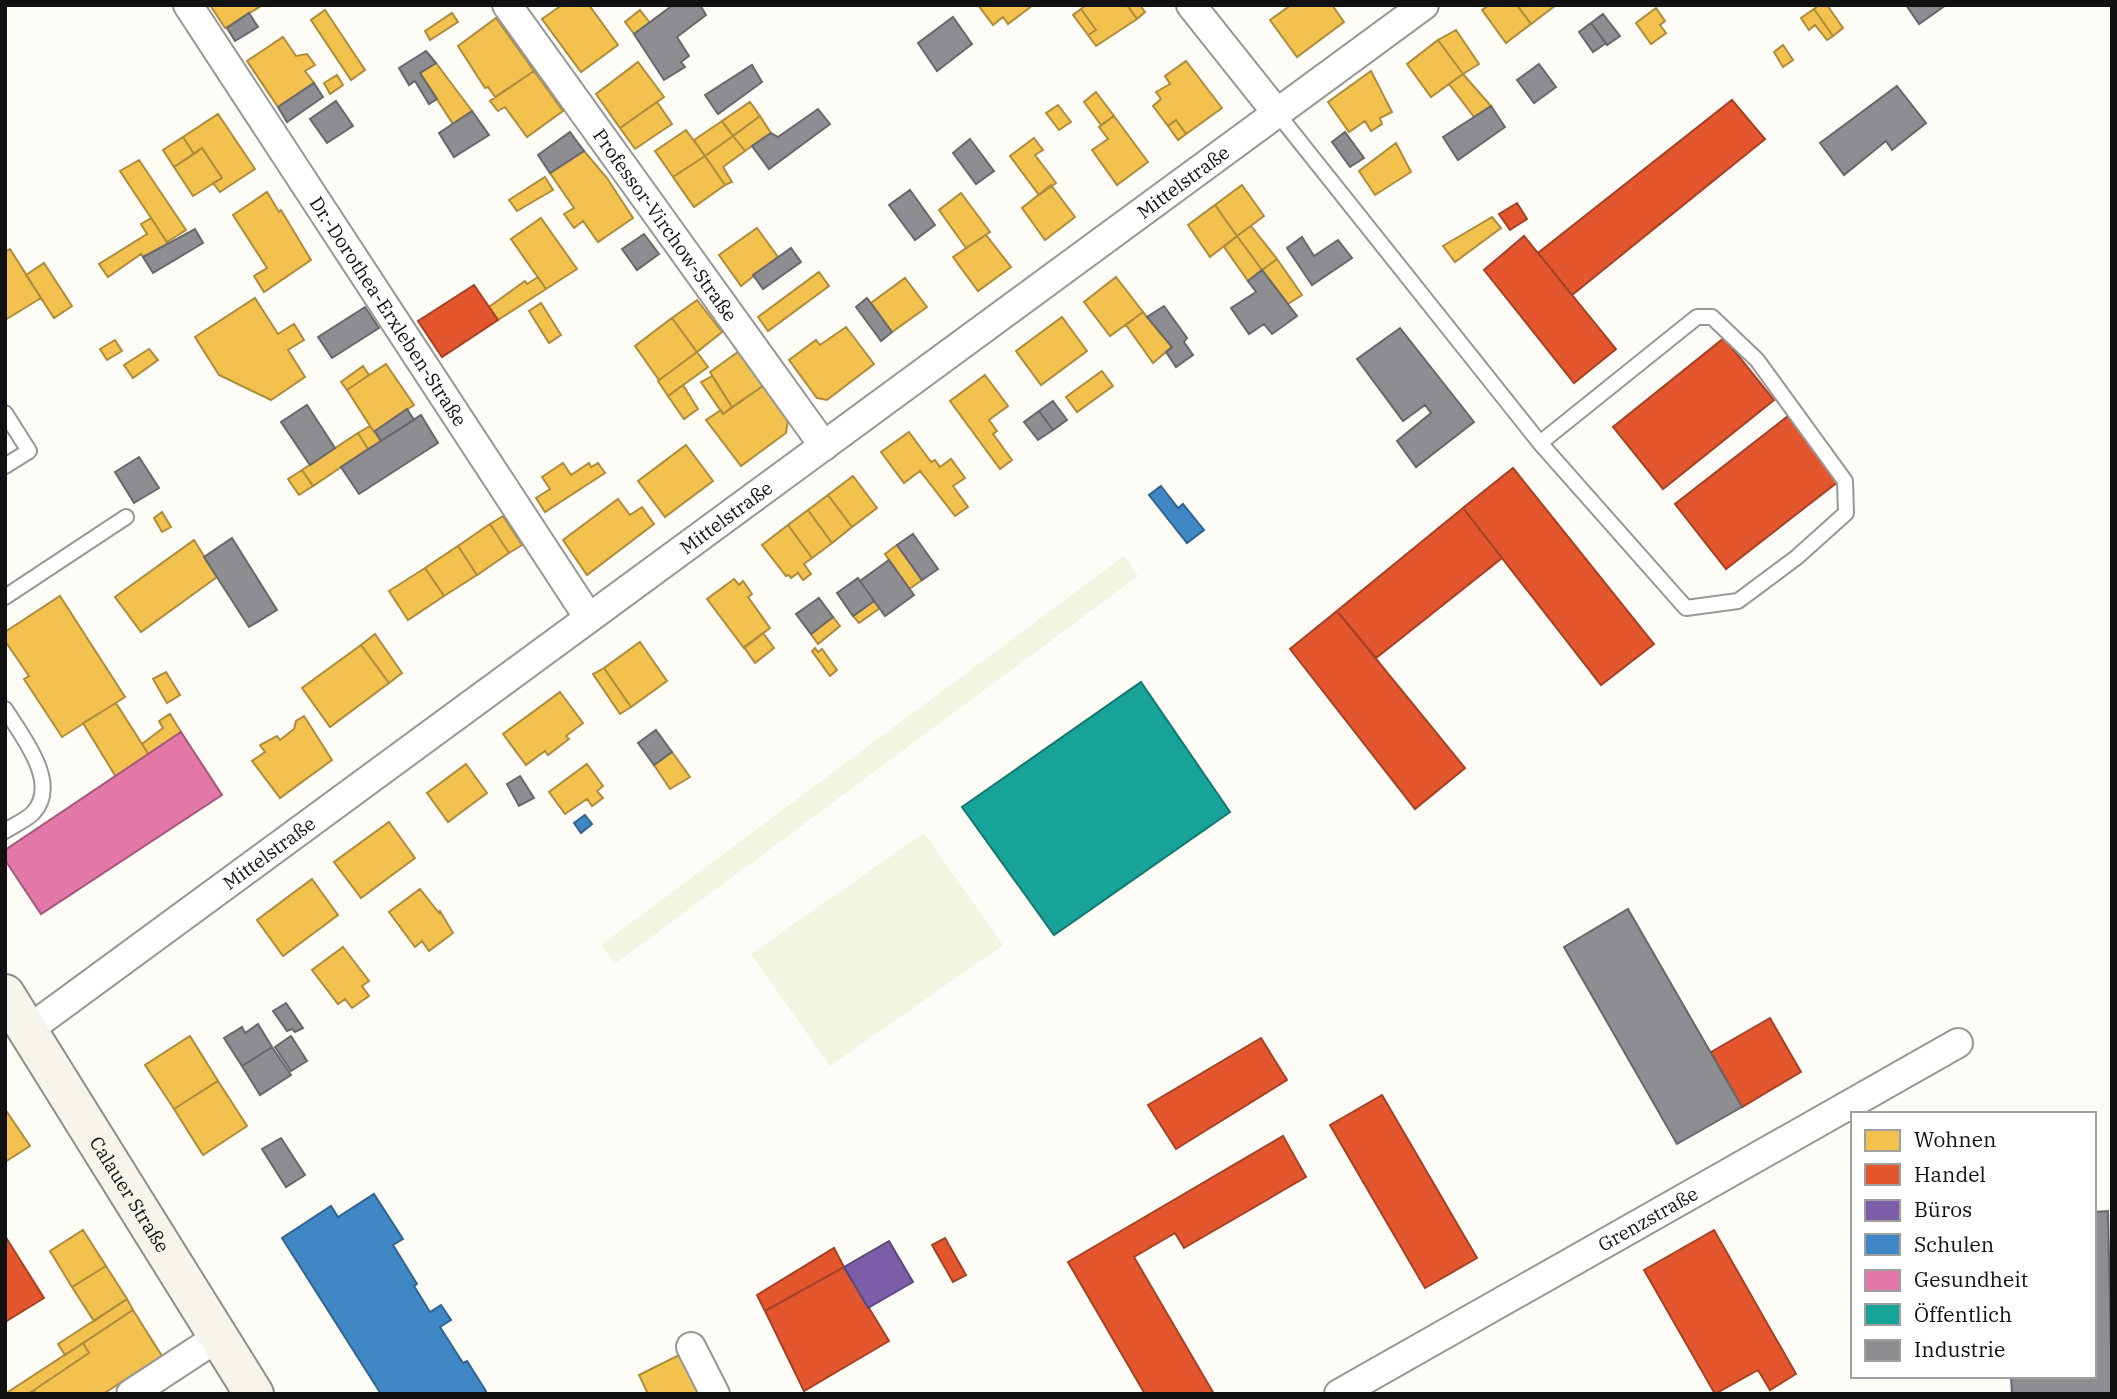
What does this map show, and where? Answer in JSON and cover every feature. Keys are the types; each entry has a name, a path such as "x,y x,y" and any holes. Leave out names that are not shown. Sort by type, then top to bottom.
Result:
{"street":[{"name":"Dr.-Dorothea-Erxleben-Straße","path":"188,5 589,618"},
{"name":"Professor-Virchow-Straße","path":"506,5 824,446"},
{"path":"1191,5 1277,113"},
{"name":"Mittelstraße","path":"28,1030 1424,5"},
{"name":"Calauer Straße","path":"5,994 254,1394"},
{"name":"Grenzstraße","path":"1339,1394 1958,1042"},
{"path":"131,1394 218,1337"},
{"path":"691,1347 715,1394"}],"lane":[{"path":"1277,113 1540,443 1686,608 1738,601 1797,557 1846,513 1845,481 1757,360 1712,317 1697,317 1540,443"},
{"path":"5,413 29,451 5,466"},
{"path":"5,597 126,517"},
{"path":"5,709 34,755 42,787 40,800 33,813 5,831"}],"green space":[{"path":"1124,556 1138,576 615,964 601,945"},
{"path":"924,833 1003,945 830,1066 751,954"}],"building: Wohnen":[{"path":"210,5 260,5 261,6 225,28"},
{"path":"562,5 589,5 618,45 581,72 542,19"},
{"path":"978,5 1033,5 1008,24 1003,17 993,25"},
{"path":"1086,5 1127,5 1137,19 1096,46 1088,35 1096,30 1081,9"},
{"path":"1127,5 1140,5 1145,12 1137,19"},
{"path":"1291,5 1332,5 1344,22 1297,57 1270,20"},
{"path":"1489,5 1517,5 1531,24 1506,43 1482,10"},
{"path":"1517,5 1556,5 1531,24"},
{"path":"1819,5 1827,5 1843,28 1833,36 1814,9"},
{"path":"1656,8 1665,21 1660,25 1666,33 1651,44 1636,23"},
{"path":"1081,9 1096,30 1088,35 1073,15"},
{"path":"1814,9 1833,36 1827,40 1815,25 1809,30 1801,18"},
{"path":"325,10 365,70 351,80 311,20"},
{"path":"640,10 650,23 634,34 625,22"},
{"path":"452,13 458,22 430,40 425,31"},
{"path":"496,18 534,71 495,97 488,87 485,88 458,46"},
{"path":"1456,30 1479,64 1463,74 1438,40"},
{"path":"283,37 296,56 307,54 315,65 305,71 314,83 278,107 247,61"},
{"path":"1438,40 1463,74 1431,97 1407,64"},
{"path":"1783,45 1793,60 1783,67 1774,52"},
{"path":"1186,61 1222,108 1186,134 1176,120 1168,126 1153,106 1161,99 1156,92 1170,84 1165,76"},
{"path":"638,62 664,97 620,128 596,94"},
{"path":"436,63 472,111 453,124 420,73"},
{"path":"534,71 563,111 527,137 505,107 498,111 490,101"},
{"path":"1371,71 1392,112 1380,118 1382,124 1371,131 1365,121 1349,132 1328,102"},
{"path":"1463,74 1491,106 1474,117 1449,84"},
{"path":"337,75 343,85 330,94 324,83"},
{"path":"1096,92 1114,116 1101,125 1084,102"},
{"path":"657,102 672,124 635,149 620,128"},
{"path":"750,102 760,116 733,136 722,121"},
{"path":"1058,105 1071,122 1059,130 1046,113"},
{"path":"218,114 255,169 220,192 213,183 222,178 202,148 194,154 183,137"},
{"path":"760,116 771,133 745,151 733,136"},
{"path":"1114,116 1148,162 1117,185 1092,150 1108,139 1099,127"},
{"path":"1176,120 1186,134 1178,140 1168,126"},
{"path":"722,121 733,136 705,156 694,140"},
{"path":"686,130 705,156 673,177 655,151"},
{"path":"733,136 745,151 723,167 732,182 725,185 705,156"},
{"path":"183,137 194,154 174,167 163,150"},
{"path":"1034,138 1043,150 1035,155 1056,183 1039,195 1010,156"},
{"path":"1396,143 1411,172 1375,195 1359,171"},
{"path":"202,148 222,178 193,196 174,167"},
{"path":"584,151 607,178 633,218 598,242 583,221 574,228 564,214 574,208 550,173"},
{"path":"705,156 725,185 694,207 673,177"},
{"path":"139,160 186,230 167,242 120,171"},
{"path":"545,177 553,190 517,211 509,200"},
{"path":"1051,185 1075,217 1045,240 1022,208"},
{"path":"1242,185 1264,216 1237,236 1215,205"},
{"path":"267,192 311,260 264,292 254,276 267,268 233,215"},
{"path":"961,193 990,232 966,248 939,210"},
{"path":"1215,205 1237,236 1210,257 1188,225"},
{"path":"1492,217 1501,228 1455,262 1443,246"},
{"path":"151,218 168,244 143,257 141,254 108,277 99,264 147,234 141,224"},
{"path":"541,218 577,269 546,289 511,239"},
{"path":"1251,226 1277,259 1262,270 1237,236"},
{"path":"757,228 778,257 741,286 719,255"},
{"path":"986,235 1011,267 978,291 953,257"},
{"path":"1237,236 1262,270 1248,281 1224,247"},
{"path":"10,249 41,298 5,320 5,252"},
{"path":"1277,259 1302,295 1288,304 1262,270"},
{"path":"44,263 72,306 54,318 26,275"},
{"path":"819,272 829,286 768,331 758,317"},
{"path":"538,277 546,289 498,320 489,307 525,281 527,284"},
{"path":"1116,277 1143,312 1110,336 1084,302"},
{"path":"905,278 927,307 892,332 871,303"},
{"path":"255,298 278,334 294,324 304,340 288,350 305,377 271,400 219,375 195,337"},
{"path":"697,300 722,332 697,352 672,318"},
{"path":"541,303 561,335 549,343 529,311"},
{"path":"1143,312 1172,347 1153,363 1126,325"},
{"path":"1062,317 1087,351 1041,385 1016,351"},
{"path":"672,318 697,352 659,380 635,346"},
{"path":"846,327 874,364 827,400 817,398 789,360 816,340 820,345"},
{"path":"115,340 122,351 107,360 100,349"},
{"path":"149,349 158,360 133,378 124,365"},
{"path":"697,352 708,367 668,396 658,381"},
{"path":"738,352 763,386 732,407 710,372"},
{"path":"386,364 414,405 374,432 347,390"},
{"path":"363,366 369,375 347,390 341,382"},
{"path":"1102,371 1113,386 1077,412 1066,397"},
{"path":"985,375 1008,406 989,420 997,431 993,434 1012,460 1000,469 950,401"},
{"path":"712,376 732,407 723,414 701,382"},
{"path":"683,385 698,409 684,419 668,396"},
{"path":"763,386 788,420 786,433 741,466 706,420 721,410 723,414"},
{"path":"370,426 381,441 368,449 358,433"},
{"path":"909,432 931,462 935,460 940,467 951,459 965,478 953,486 968,507 955,516 920,471 904,483 881,452"},
{"path":"358,433 368,449 313,486 302,470"},
{"path":"686,445 713,481 665,517 638,481"},
{"path":"563,463 571,475 589,463 591,467 598,463 605,473 545,512 536,498 550,489 542,477"},
{"path":"302,470 313,486 299,495 288,479"},
{"path":"853,476 877,508 852,527 828,495"},
{"path":"828,495 852,527 832,543 808,510"},
{"path":"618,499 630,515 642,507 654,524 587,575 563,540"},
{"path":"808,510 832,543 812,558 788,525"},
{"path":"162,512 171,527 162,532 154,518"},
{"path":"503,516 522,545 509,553 490,524"},
{"path":"490,524 509,553 477,575 458,546"},
{"path":"788,525 812,558 804,564 811,574 803,580 798,573 791,578 786,576 762,545"},
{"path":"194,540 217,577 141,632 115,597"},
{"path":"897,545 922,580 909,589 885,554"},
{"path":"458,546 477,575 444,596 425,568"},
{"path":"425,568 444,596 408,620 389,591"},
{"path":"734,579 739,585 743,581 752,594 748,597 770,628 744,648 707,599"},
{"path":"60,596 125,697 62,737 24,679 29,676 5,641 5,632"},
{"path":"874,601 880,608 859,623 853,616"},
{"path":"833,617 840,626 818,644 811,634"},
{"path":"763,633 774,648 755,663 744,647"},
{"path":"375,634 402,673 389,683 361,645"},
{"path":"640,642 667,681 631,707 604,668"},
{"path":"361,645 389,683 330,727 302,688"},
{"path":"815,648 818,652 822,649 837,670 830,676 812,651"},
{"path":"604,668 631,707 620,714 593,674"},
{"path":"166,672 180,695 167,703 153,679"},
{"path":"560,692 583,723 566,736 569,739 548,755 545,751 526,765 503,734"},
{"path":"116,703 149,755 116,777 83,723"},
{"path":"170,714 181,732 149,755 142,744 163,728 159,721"},
{"path":"304,716 332,760 280,798 252,761 265,752 260,745 277,736 280,740 294,729 296,721"},
{"path":"672,752 690,777 670,789 654,765"},
{"path":"466,764 487,793 448,822 427,793"},
{"path":"587,764 603,786 597,791 603,798 592,806 587,799 565,814 549,792"},
{"path":"389,822 415,858 361,898 334,862"},
{"path":"312,879 338,915 283,956 257,920"},
{"path":"420,889 439,913 440,911 453,933 429,951 422,941 415,947 389,912"},
{"path":"343,947 369,981 362,986 369,996 352,1008 345,999 338,1004 312,970"},
{"path":"190,1036 218,1081 174,1109 145,1065"},
{"path":"218,1081 247,1126 203,1155 174,1109"},
{"path":"5,1109 30,1146 5,1162"},
{"path":"83,1230 106,1266 72,1287 50,1251"},
{"path":"106,1266 127,1299 94,1321 72,1287"},
{"path":"127,1299 133,1310 65,1355 58,1344"},
{"path":"133,1310 162,1356 103,1394 36,1394 34,1390 89,1353 83,1343"},
{"path":"83,1343 89,1353 28,1394 5,1394"},
{"path":"683,1353 700,1394 648,1394 639,1375"}],"building: Handel":[{"path":"1732,100 1765,139 1572,295 1538,253"},
{"path":"1517,203 1527,219 1510,230 1499,214"},
{"path":"1524,236 1616,349 1574,383 1484,270"},
{"path":"474,285 498,320 442,357 418,321"},
{"path":"1724,338 1774,400 1663,489 1613,427"},
{"path":"1788,416 1839,481 1726,569 1675,504"},
{"path":"1513,468 1654,644 1601,685 1463,508"},
{"path":"1463,508 1502,558 1376,658 1337,611"},
{"path":"1337,611 1465,768 1415,809 1290,649"},
{"path":"1770,1018 1801,1072 1742,1107 1711,1052"},
{"path":"1261,1038 1287,1080 1176,1149 1148,1105"},
{"path":"1382,1095 1477,1258 1425,1288 1330,1125"},
{"path":"1283,1136 1306,1177 1184,1248 1175,1233 1134,1257 1214,1394 1145,1394 1068,1262"},
{"path":"1714,1230 1796,1374 1770,1390 1758,1370 1715,1394 1644,1270"},
{"path":"5,1236 44,1298 5,1322"},
{"path":"945,1238 966,1275 953,1282 932,1245"},
{"path":"834,1248 844,1267 765,1311 757,1295"},
{"path":"844,1267 889,1341 804,1391 765,1311"}],"building: Büros":[{"path":"889,1241 913,1282 868,1308 844,1267"}],"building: Schulen":[{"path":"1161,486 1178,508 1183,504 1204,530 1187,543 1149,495"},
{"path":"585,815 592,824 581,833 574,823"},
{"path":"374,1194 403,1239 393,1245 417,1284 414,1286 430,1312 441,1305 451,1320 440,1327 463,1363 467,1361 486,1391 483,1394 381,1394 282,1238 331,1206 338,1217"}],"building: Gesundheit":[{"path":"181,732 222,795 41,914 5,860 5,850"}],"building: Öffentlich":[{"path":"1141,682 1230,812 1054,935 962,807"}],"building: Industrie":[{"path":"673,5 700,5 706,15 677,37 689,56 681,62 685,67 664,80 634,34"},
{"path":"1906,5 1946,5 1919,24"},
{"path":"249,13 258,27 235,41 227,28"},
{"path":"1603,14 1620,36 1607,45 1591,23"},
{"path":"953,17 972,44 937,71 918,43"},
{"path":"1591,23 1606,43 1593,52 1579,32"},
{"path":"426,51 436,63 420,73 437,99 429,104 415,81 409,85 399,68"},
{"path":"1539,64 1556,87 1534,103 1517,80"},
{"path":"752,65 762,82 718,114 705,95"},
{"path":"314,83 323,97 287,122 278,107"},
{"path":"1897,86 1926,123 1892,150 1886,141 1844,175 1820,143"},
{"path":"336,101 353,126 327,143 310,119"},
{"path":"1491,106 1505,127 1458,160 1443,137"},
{"path":"818,109 830,124 769,169 752,146 771,133 778,137"},
{"path":"472,111 489,135 454,157 439,133"},
{"path":"570,132 584,151 550,173 538,155"},
{"path":"1345,132 1364,158 1350,167 1332,142"},
{"path":"970,139 994,171 976,184 953,153"},
{"path":"910,190 935,225 915,240 889,205"},
{"path":"195,229 203,243 153,273 143,257"},
{"path":"644,234 659,254 637,270 622,249"},
{"path":"1302,237 1314,256 1338,240 1352,258 1312,285 1287,248"},
{"path":"791,248 801,262 763,289 753,275"},
{"path":"1262,270 1297,316 1272,334 1264,324 1249,334 1231,308 1256,292 1248,281"},
{"path":"867,298 892,332 881,341 856,307"},
{"path":"1164,306 1187,338 1184,342 1193,355 1176,367 1166,352 1172,347 1147,317"},
{"path":"365,307 379,328 332,358 318,337"},
{"path":"1400,328 1474,422 1416,467 1397,441 1431,413 1425,405 1403,421 1357,359"},
{"path":"1053,401 1067,420 1053,430 1039,411"},
{"path":"307,405 335,448 310,465 281,422"},
{"path":"407,409 414,420 381,441 375,431"},
{"path":"1039,411 1053,430 1038,440 1024,422"},
{"path":"421,415 438,443 359,494 341,467"},
{"path":"139,457 159,488 134,503 115,472"},
{"path":"913,534 938,569 922,580 897,545"},
{"path":"232,538 277,610 249,627 204,557"},
{"path":"889,560 914,595 885,616 860,581"},
{"path":"858,578 874,601 853,616 837,593"},
{"path":"819,598 833,617 811,634 796,614"},
{"path":"656,730 672,752 654,765 638,743"},
{"path":"520,776 534,798 519,806 507,784"},
{"path":"1628,909 1742,1107 1677,1144 1564,947"},
{"path":"286,1003 303,1028 295,1032 292,1029 287,1031 273,1011"},
{"path":"258,1024 272,1047 242,1066 224,1038 242,1027 245,1033"},
{"path":"291,1036 307,1061 291,1071 275,1047"},
{"path":"272,1047 291,1075 260,1095 242,1066"},
{"path":"281,1138 305,1175 286,1187 262,1149"},
{"path":"2108,1211 2112,1394 2012,1394 2011,1378 2096,1378 2096,1212"}]}
